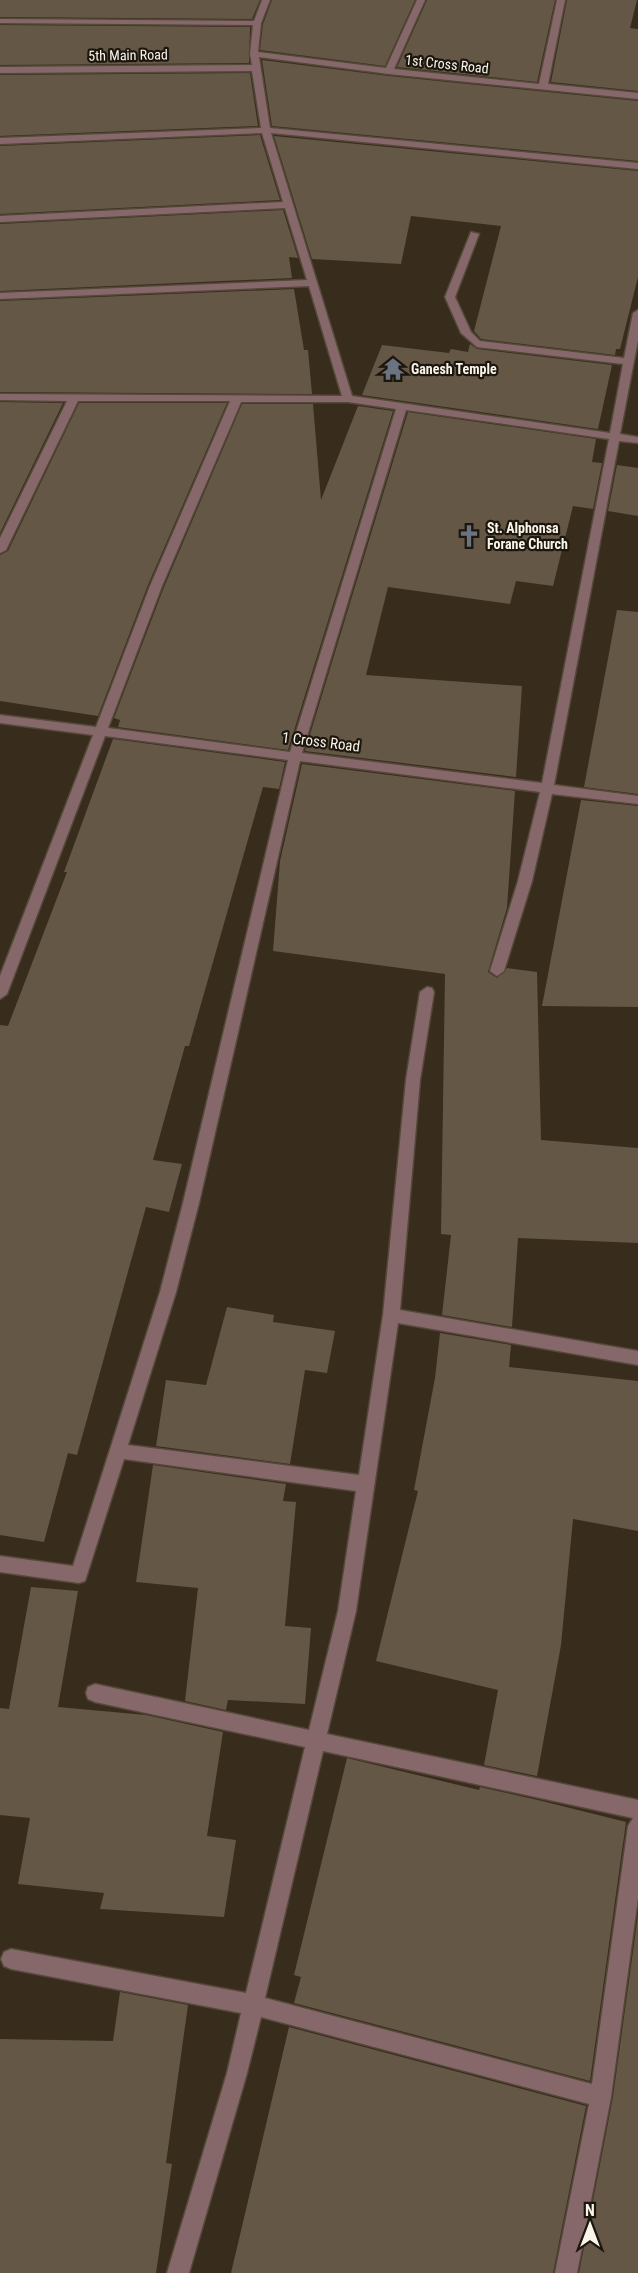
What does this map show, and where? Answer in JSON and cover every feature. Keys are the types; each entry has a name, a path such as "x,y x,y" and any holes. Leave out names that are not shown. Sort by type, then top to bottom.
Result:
{"street":[{"path":"266,0 257,23 254,54 267,130 311,283 348,399"},
{"path":"389,71 421,0"},
{"path":"543,87 561,0"},
{"path":"0,21 257,23"},
{"name":"1st Cross Road","path":"254,54 389,71 638,96"},
{"name":"5th Main Road","path":"0,70 257,68"},
{"path":"0,141 267,130 638,166"},
{"path":"0,219 289,205"},
{"path":"474,234 450,297 466,333 477,344 627,361"},
{"path":"0,296 311,283"},
{"path":"497,971 525,881 547,789 638,313"},
{"path":"0,397 348,399 638,440"},
{"path":"0,550 74,397"},
{"path":"0,994 156,586 237,398"},
{"path":"0,1564 79,1575 168,1292 191,1203 295,755 402,405"},
{"name":"1 Cross Road","path":"0,719 638,800"},
{"path":"178,2273 237,2073 347,1611 392,1315 413,1080 427,992"},
{"path":"392,1315 638,1358"},
{"path":"118,1451 366,1484"},
{"path":"95,1693 315,1743 638,1810"},
{"path":"566,2273 601,2097 638,1826"},
{"path":"11,1959 254,2005 601,2097"}],"building":[{"path":"0,0 260,0 252,19 0,17"},
{"path":"272,0 415,0 385,66 260,50 263,24"},
{"path":"427,0 555,0 537,82 397,67"},
{"path":"567,0 637,0 630,28 638,29 638,91 551,82"},
{"path":"0,25 250,27 249,63 0,65"},
{"path":"262,60 389,76 638,101 638,161 272,126"},
{"path":"250,73 258,126 0,136 0,75"},
{"path":"260,135 280,200 0,214 0,146"},
{"path":"274,136 638,171 638,277 620,349 616,349 615,355 481,339 474,331 501,226 411,216 401,264 312,259"},
{"path":"283,210 298,258 289,257 292,278 0,291 0,224"},
{"path":"294,289 304,350 308,350 312,394 0,392 0,301"},
{"path":"470,344 477,349 612,365 598,429 362,395 382,345 449,353 451,349 468,352"},
{"path":"0,402 63,403 0,533"},
{"path":"79,403 227,403 148,585 98,716 0,701 0,555 8,551"},
{"path":"242,404 313,404 321,500 358,406 393,411 288,750 118,727 120,720 114,718 164,587"},
{"path":"408,412 596,439 592,462 602,463 593,509 573,506 553,586 516,581 510,604 388,587 366,675 522,686 516,777 305,751"},
{"path":"617,465 638,468 638,516 608,511"},
{"path":"617,610 638,612 638,794 584,787"},
{"path":"113,739 285,762 279,789 263,787 189,1046 185,1046 153,1160 182,1164 169,1212 146,1207 77,1455 68,1453 44,1542 0,1535 0,1025 8,1026 67,872 64,872"},
{"path":"302,764 515,791 507,908 488,972 497,978 507,968 537,972 541,1140 638,1148 638,1243 518,1238 512,1327 442,1315 451,1235 441,1234 445,974 273,951 280,861"},
{"path":"581,800 638,806 638,1007 542,1006"},
{"path":"227,1307 274,1315 273,1322 335,1331 327,1373 305,1370 290,1464 156,1446 166,1380 206,1385"},
{"path":"440,1333 511,1345 509,1367 638,1381 638,1531 573,1519 561,1645 537,1776 484,1765 498,1690 376,1661 418,1491 414,1490 435,1378"},
{"path":"153,1465 286,1484 283,1501 296,1502 285,1626 311,1628 305,1704 228,1700 226,1710 185,1701 198,1588 136,1582"},
{"path":"31,1587 78,1591 58,1707 146,1715 223,1732 207,1836 236,1840 224,1917 100,1909 104,1893 18,1884 30,1818 0,1815 0,1708 9,1709"},
{"path":"347,1758 626,1822 590,2081 294,2003 301,1977 294,1975"},
{"path":"638,1915 638,2273 579,2273 613,2097"},
{"path":"120,1992 188,2005 166,2163 172,2164 156,2273 0,2273 0,2039 113,2041"},
{"path":"289,2027 586,2106 553,2273 231,2273"}],"place":[{"name":"Ganesh Temple","path":"393,369"},
{"name":"St. Alphonsa Forane Church","path":"469,536"}]}
